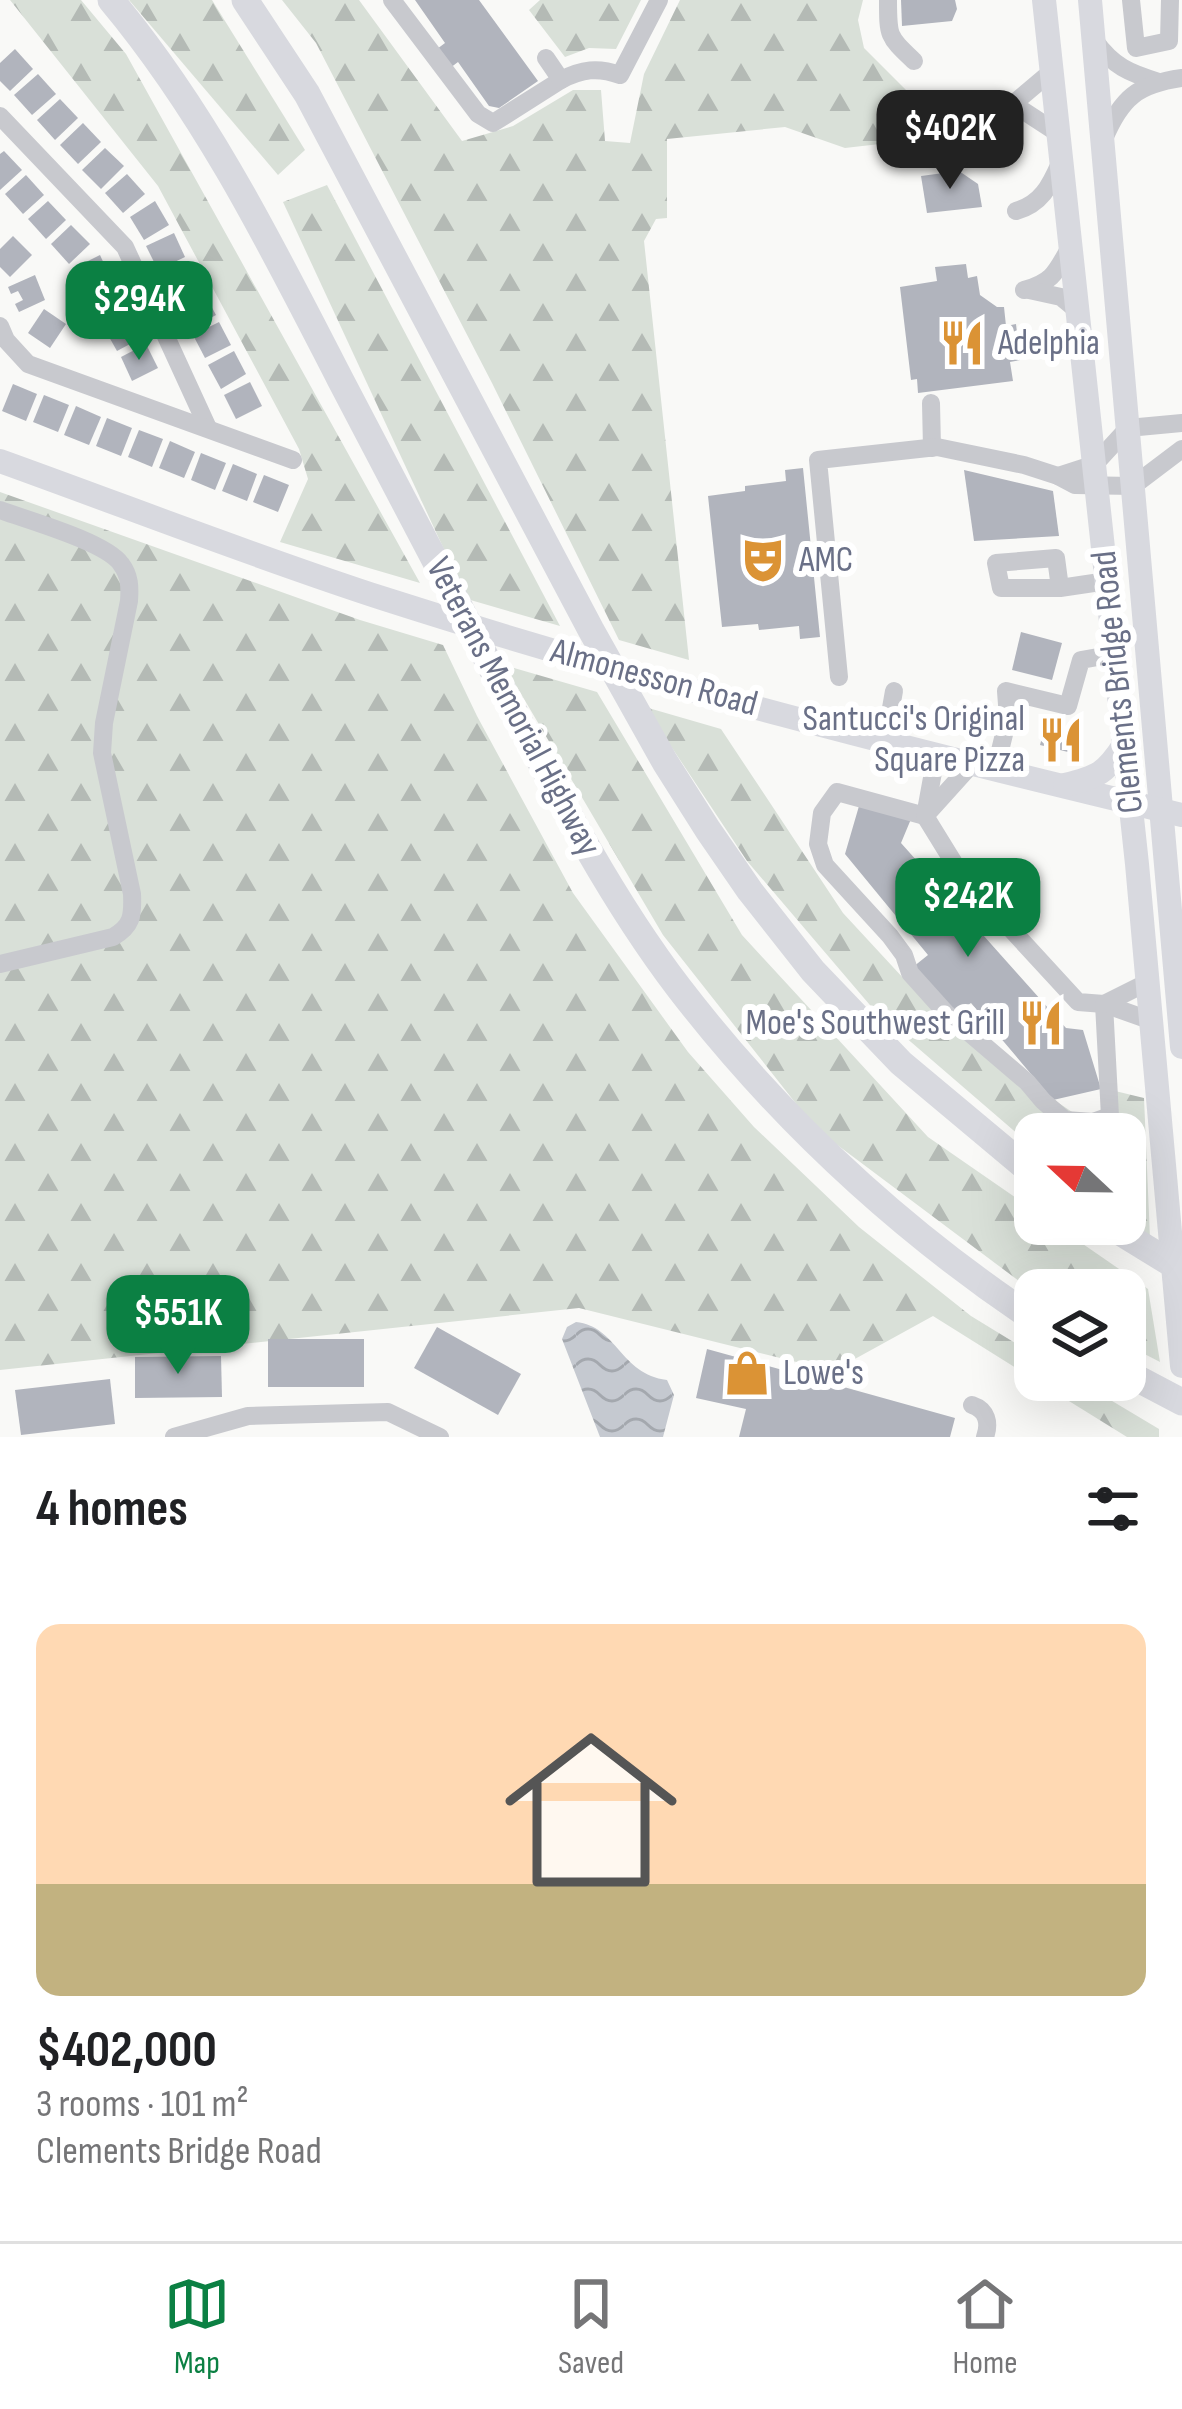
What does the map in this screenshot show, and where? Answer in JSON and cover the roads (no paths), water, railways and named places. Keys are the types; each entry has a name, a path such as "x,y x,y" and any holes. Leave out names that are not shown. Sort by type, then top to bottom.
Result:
{"highway":[{"name":"Veterans Memorial Highway","path":"111,0 150,46 231,172 582,843 676,984 753,1077 842,1168 897,1218 1014,1306"},
{"path":"245,0 307,94 601,647 708,830 813,971 902,1063 1014,1156"},
{"path":"1141,1245 1182,1270"},
{"path":"1146,1383 1182,1402"}],"main road":[{"name":"Clements Bridge Road","path":"1044,0 1131,803 1182,1366"},
{"name":"Clements Bridge Road","path":"1086,0 1095,41 1133,486 1171,813 1167,891 1182,1047"},
{"name":"Almonesson Road","path":"0,461 379,597 525,643 936,756 1171,813"},
{"path":"1057,786 1096,777 1124,745"},
{"path":"1167,891 1182,861"}],"street":[{"path":"392,0 478,114 493,123 577,72 602,68 620,75 659,0"},
{"path":"1131,0 1136,47 1169,41 1170,0"},
{"path":"888,1 888,31 914,61"},
{"path":"1095,41 1108,59 1159,82"},
{"path":"546,58 561,80"},
{"path":"1016,211 1035,204 1049,187 1060,147 1013,104 1052,70"},
{"path":"1104,139 1124,102 1159,82 1182,79"},
{"path":"0,116 125,247 208,428"},
{"path":"1071,244 1046,283 1024,290 1060,297 1078,311"},
{"path":"0,326 28,364 293,460"},
{"path":"931,403 932,448"},
{"path":"1096,475 1128,428 1182,423"},
{"path":"838,676 818,460 932,448 976,453 1058,476 1096,475 1133,486 1182,449"},
{"path":"0,510 111,554 122,564 130,584 102,753 133,918 113,937 0,964"},
{"path":"1060,588 1107,581"},
{"path":"925,816 983,768 1008,718 1006,691 1068,706 1081,659 1115,654"},
{"path":"885,742 895,691"},
{"path":"936,756 925,816 962,877 1078,1002 1104,1004 1152,1022"},
{"path":"925,816 837,792 822,813 818,844 825,865 890,935 910,973 946,1013 1065,1120 1093,1122 1110,1116 1104,1004"},
{"path":"1104,1004 1148,982"},
{"path":"972,1405 987,1418 986,1437"},
{"path":"174,1437 248,1416 388,1412 440,1437"},
{"path":"248,1416 249,1437"}],"water":[{"path":"576,1322 601,1332 639,1369 667,1380 674,1395 663,1437 600,1437 562,1339 567,1327"}],"place":[{"name":"Adelphia","path":"962,343"},
{"name":"AMC","path":"763,560"},
{"name":"Santucci's Original Square Pizza","path":"1061,740"},
{"name":"Moe's Southwest Grill","path":"1041,1023"},
{"name":"Lowe's","path":"747,1373"}]}
